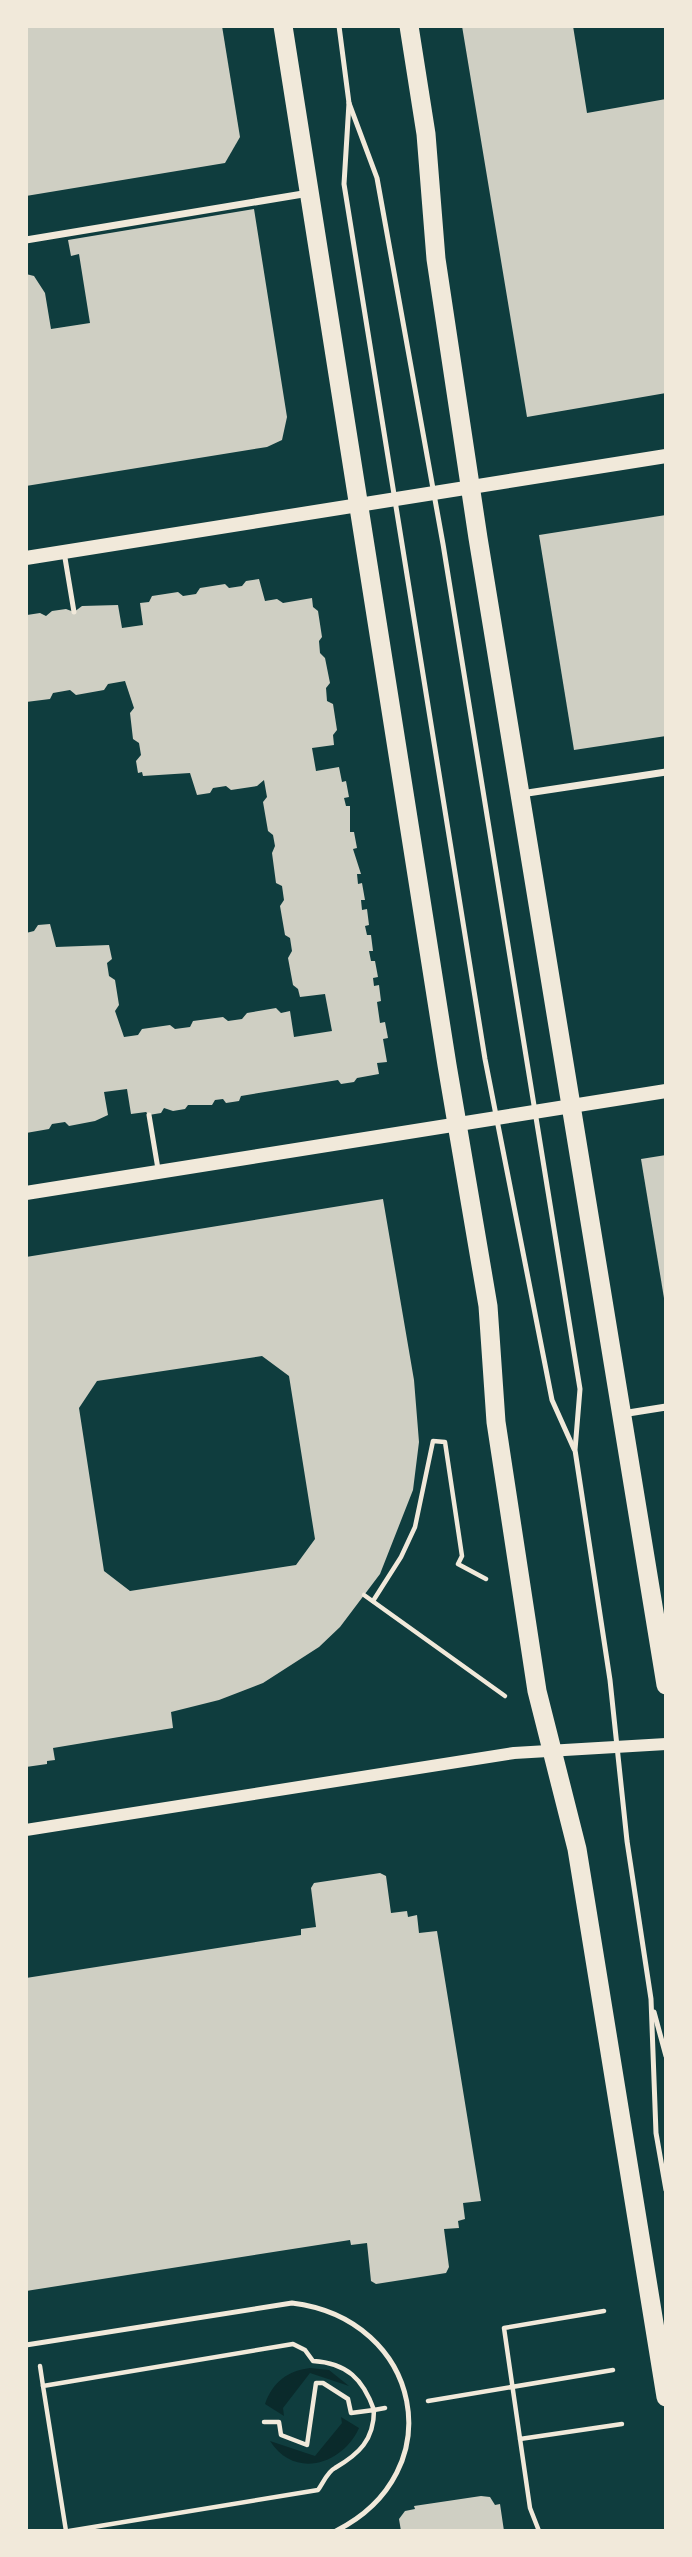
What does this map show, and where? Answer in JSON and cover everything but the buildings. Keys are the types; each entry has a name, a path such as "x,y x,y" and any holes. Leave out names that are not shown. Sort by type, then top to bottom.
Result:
{"highway":[{"path":"283,26 488,1306 498,1436 537,1691 550,1751 577,1849 666,2397"},
{"path":"409,26 426,134 436,259 471,487 666,1685"}],"main road":[{"path":"26,558 666,456"},
{"path":"26,1193 666,1091"}],"street":[{"path":"26,240 310,193"},
{"path":"521,794 666,772"},
{"path":"622,1414 666,1407"},
{"path":"26,1830 514,1753 666,1744"}],"lane":[{"path":"339,26 349,103 344,184 496,1118 552,1401 575,1450"},
{"path":"349,103 377,178 434,493 580,1389 575,1450 617,1747 627,1842 651,1999 666,2056"},
{"path":"64,552 74,612"},
{"path":"149,1115 158,1172"},
{"path":"651,1999 656,2133 666,2190"},
{"path":"26,2345 292,2303 319,2306 347,2318 370,2334 389,2356 400,2378 408,2404 405,2451 395,2477 379,2502 356,2521 336,2531"}],"path":[{"path":"373,1601 401,1558 415,1528 433,1441 445,1442 462,1556 458,1564 486,1579"},
{"path":"365,1595 505,1696"},
{"path":"539,2531 530,2508 504,2328 604,2311"},
{"path":"40,2364 43,2386 68,2531 318,2490 333,2468 350,2460 366,2443 374,2422 374,2410 360,2379 332,2362 313,2361 305,2350 293,2344 43,2386"},
{"path":"264,2422 279,2421 281,2435 307,2445 316,2383 323,2383 348,2399 351,2413 613,2370"},
{"path":"520,2440 622,2424"}],"water":[{"path":"310,2368 329,2370 349,2386 310,2373 283,2408 284,2416 265,2404 282,2379 294,2372"},
{"path":"341,2417 359,2428 342,2451 318,2463 305,2464 292,2460 280,2453 270,2441 315,2456 342,2423"}]}
